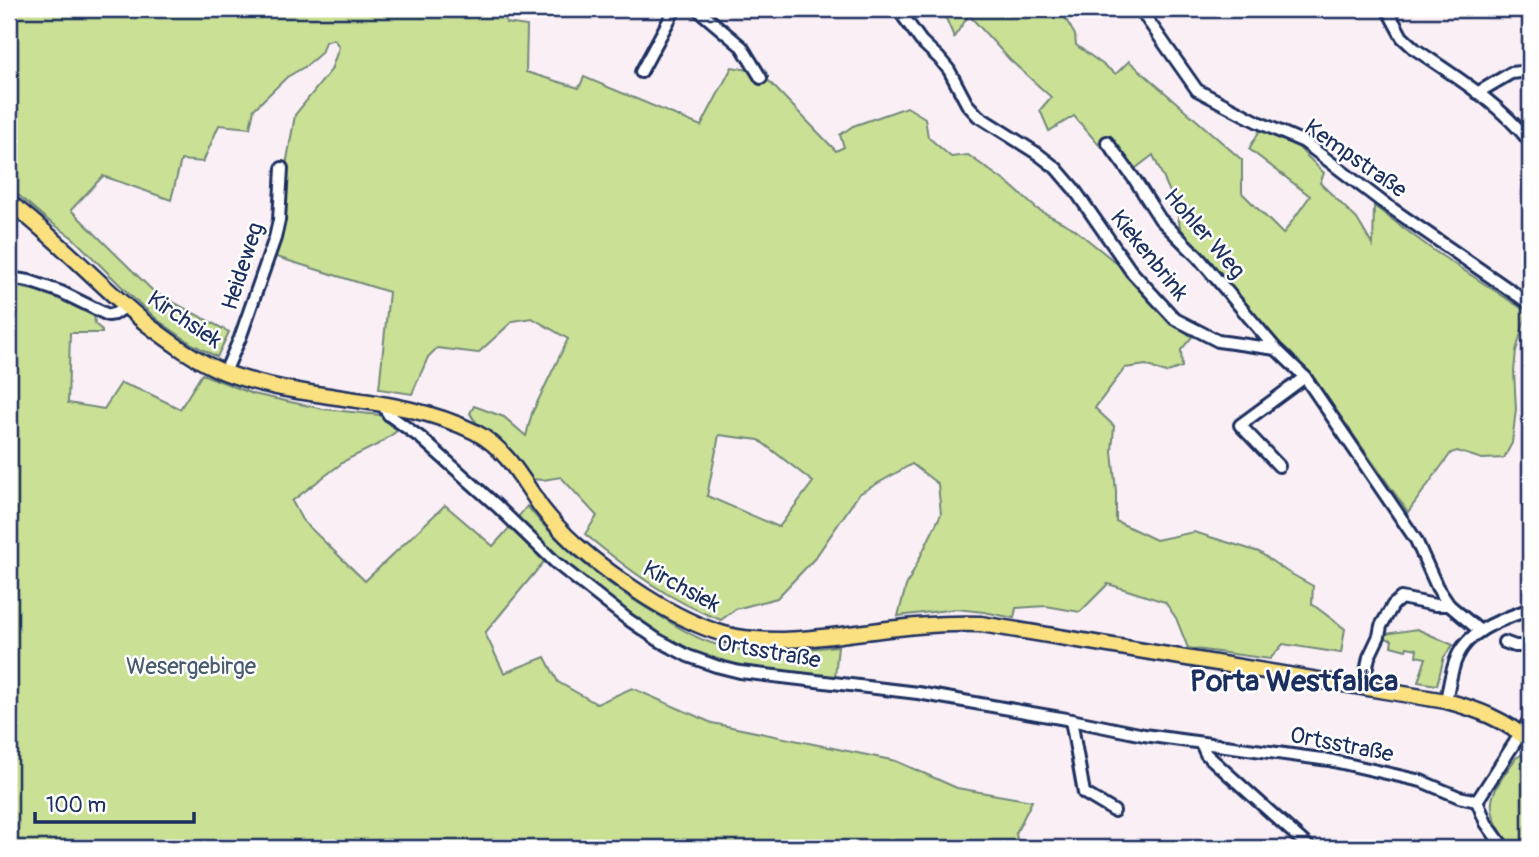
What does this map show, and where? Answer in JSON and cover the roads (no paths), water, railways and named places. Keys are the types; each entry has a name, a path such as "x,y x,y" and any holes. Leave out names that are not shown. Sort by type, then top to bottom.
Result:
{"main road":[{"name":"Kirchsiek","path":"9,202 126,307 183,351 225,372 263,384 382,404 435,416 478,433 509,459 543,509 576,544 665,608 723,634 781,640 928,625 981,624 1446,701 1475,708 1500,720 1525,737"}],"street":[{"path":"641,72 675,9"},
{"path":"697,9 742,47 761,78"},
{"name":"Kiekenbrink","path":"898,9 921,41 948,70 967,104 978,117 1056,168 1074,189 1131,271 1175,319 1219,341 1276,349"},
{"name":"Kempstraße","path":"1140,9 1198,90 1258,122 1304,142 1381,201 1530,304"},
{"path":"1387,9 1402,37 1502,111 1530,142"},
{"path":"1478,93 1511,73 1530,71"},
{"name":"Hohler Weg","path":"1107,142 1160,219 1198,257 1276,349"},
{"name":"Heideweg","path":"225,372 240,338 275,237 279,220 282,168"},
{"path":"9,278 29,281 61,292 108,315 126,307"},
{"path":"1276,349 1305,377 1416,540 1437,587 1449,605 1480,631"},
{"path":"1279,466 1240,425 1305,377"},
{"name":"Ortsstraße","path":"382,404 393,419 421,438 566,571 626,618 688,656 740,671 918,694 1144,735 1329,760 1421,781 1459,797 1477,801"},
{"path":"1363,686 1369,657 1393,605 1401,598 1449,605"},
{"path":"1446,701 1457,656 1468,639 1500,621 1530,609"},
{"path":"1504,642 1515,646 1530,646"},
{"path":"1504,848 1486,823 1477,801 1525,737 1530,719"},
{"path":"1071,720 1084,793 1114,811"},
{"path":"1201,743 1206,754 1310,848"}],"district":[{"name":"Porta Westfalica","path":"1294,681"}],"park label":[{"name":"Wesergebirge","path":"191,666"}]}
